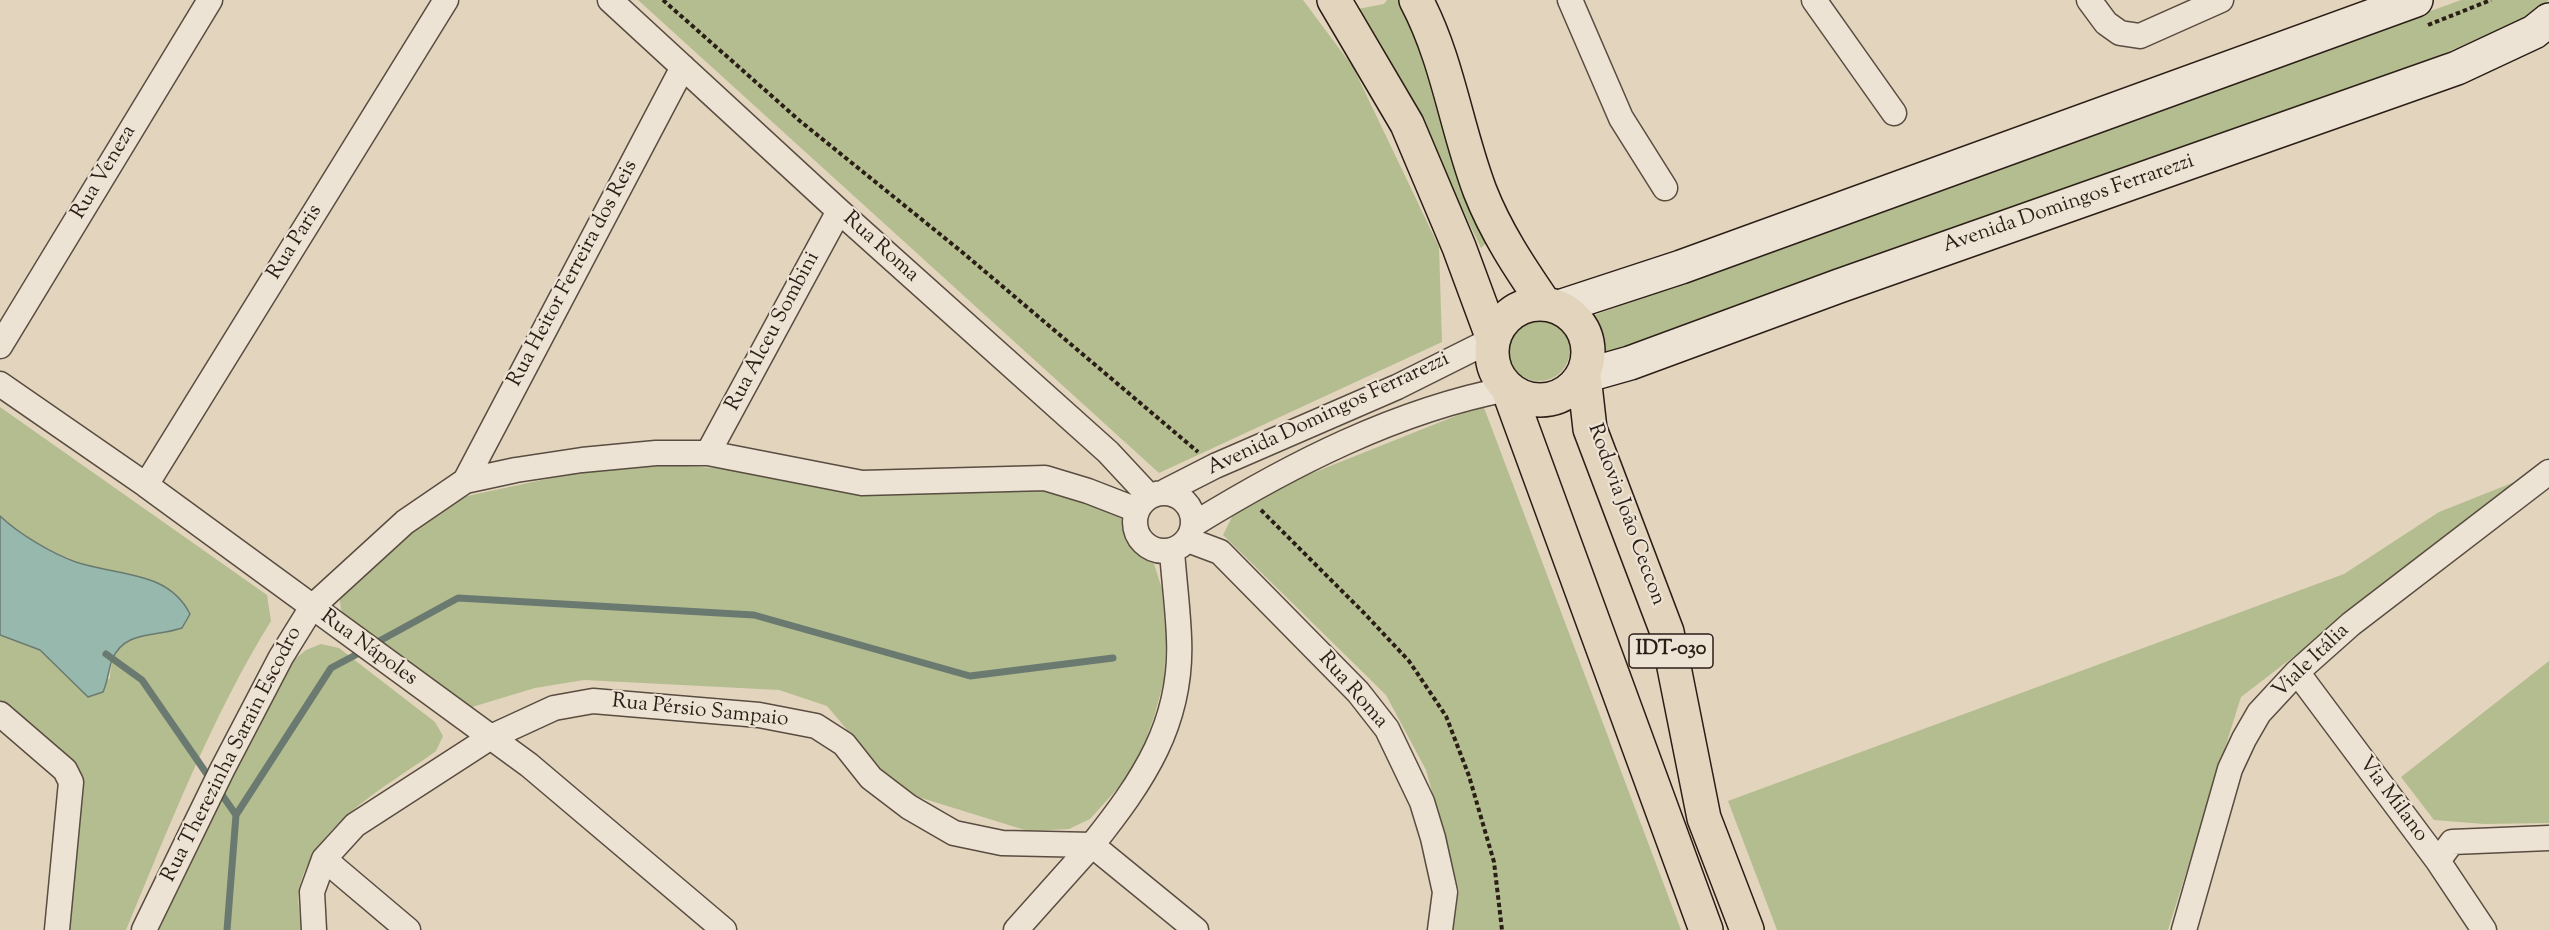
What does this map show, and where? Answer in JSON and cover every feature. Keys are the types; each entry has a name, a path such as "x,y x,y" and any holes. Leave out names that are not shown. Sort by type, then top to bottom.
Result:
{"main road":[{"path":"1334,0 1407,124 1459,247 1492,339 1494,366 1508,389 1535,400 1550,399 1563,394 1584,376 1588,359 1588,344 1575,317 1552,305 1512,255 1480,192 1440,57 1427,21 1416,0"},
{"path":"1492,339 1506,316 1517,308 1552,305 1681,267 2416,0"},
{"name":"Avenida Domingos Ferrarezzi","path":"1584,376 1630,363 1839,286 2457,68 2534,32 2549,20"},
{"name":"Rodovia João Ceccon","path":"1584,376 1590,429 1667,632 1704,818 1747,930"},
{"name":"IDT-030","path":"1508,389 1706,930"}],"street":[{"name":"Rua Veneza","path":"0,346 210,0"},
{"name":"Rua Paris","path":"146,485 446,0"},
{"name":"Rua Roma","path":"610,0 839,211 1108,452 1151,499 1188,504 1185,538"},
{"path":"1570,0 1621,118 1665,188"},
{"path":"1814,0 1894,113"},
{"path":"2089,0 2106,23 2120,33 2139,36 2222,0"},
{"name":"Rua Heitor Ferreira dos Reis","path":"465,481 683,67"},
{"name":"Rua Alceu Sombini","path":"708,453 839,211"},
{"name":"Avenida Domingos Ferrarezzi","path":"1151,499 1215,466 1397,387 1492,339"},
{"name":"Rua Nápoles","path":"0,384 146,485 529,765 724,930"},
{"name":"Avenida Domingos Ferrarezzi","path":"1185,538 1244,493 1421,410 1465,397 1508,389"},
{"name":"Rua Therezinha Sarain Escodro","path":"144,930 208,798 281,657 312,607 405,522 465,481 516,470 582,460 656,453 708,453 862,483 1046,478 1088,491 1151,499"},
{"name":"Viale Itália","path":"2184,930 2230,770 2259,713 2297,672 2351,624 2549,472"},
{"name":"Rua Roma","path":"1151,499 1136,529 1139,538 1154,549 1185,538 1220,552 1358,692 1386,729 1422,802 1433,838 1444,892 1440,930"},
{"path":"1016,930 1092,845 1126,802 1150,765 1168,724 1176,682 1179,639 1174,587 1185,538"},
{"name":"Via Milano","path":"2297,672 2438,861 2484,930"},
{"name":"Rua Pérsio Sampaio","path":"314,930 312,892 324,859 355,825 491,737 554,708 593,701 786,718 816,726 844,744 871,778 909,807 954,833 1002,843 1092,845"},
{"path":"0,714 65,770 71,782 57,930"},
{"path":"2438,861 2452,842 2549,838"},
{"path":"1092,845 1196,930"},
{"path":"324,859 408,930"}],"path":[{"path":"663,0 800,121 962,252 1215,466"},
{"path":"1244,493 1409,661 1446,716 1469,776 1494,862 1502,930"}],"green space":[{"path":"638,0 1303,0 1353,67 1439,247 1442,342 1159,473"},
{"path":"1387,0 1410,0 1488,241 1481,248 1399,77 1352,10 1384,4"},
{"path":"2461,0 2549,0 2528,17 2431,59 1605,356 1592,316"},
{"path":"1539,319 1556,324 1561,328 1565,333 1570,350 1565,367 1561,372 1556,376 1539,381 1522,376 1517,372 1513,367 1508,350 1513,333 1517,328 1522,324"},
{"path":"1483,405 1681,930 1453,930 1459,890 1426,770 1386,695 1223,535 1235,511 1285,484"},
{"path":"0,407 267,595 271,621 229,695 210,734 126,930 69,930 82,782 75,765 0,702 0,635 40,650 88,697 110,678 113,661 119,649 130,640 146,635 154,581 92,566 53,551 16,530 0,516"},
{"path":"656,464 1045,490 1082,498 1125,520 1149,548 1162,589 1166,640 1164,680 1140,755 1118,788 1090,819 1069,829 1028,831 915,796 880,769 827,706 779,690 584,680 535,688 472,707 463,705 351,625 341,610 339,593 412,531 467,496 584,471"},
{"path":"2527,477 2241,697 2168,930 1777,930 1728,801 2344,574 2439,512"},
{"path":"321,644 339,648 435,722 443,736 436,751 354,809 320,845 307,866 299,889 301,930 157,930 231,776 290,663 306,650"},
{"path":"2549,661 2549,823 2484,824 2434,820 2401,777"}],"water":[{"path":"0,516 26,536 66,558 140,577 169,589 190,614 182,628 142,636 124,644 117,650 112,660 103,692 88,697 40,650 0,635"}],"waterway":[{"path":"372,645 458,598 754,615 970,676 1113,658"},
{"path":"236,815 331,668 363,651"},
{"path":"106,654 142,680 211,780"},
{"path":"218,789 236,815 227,930"}]}
